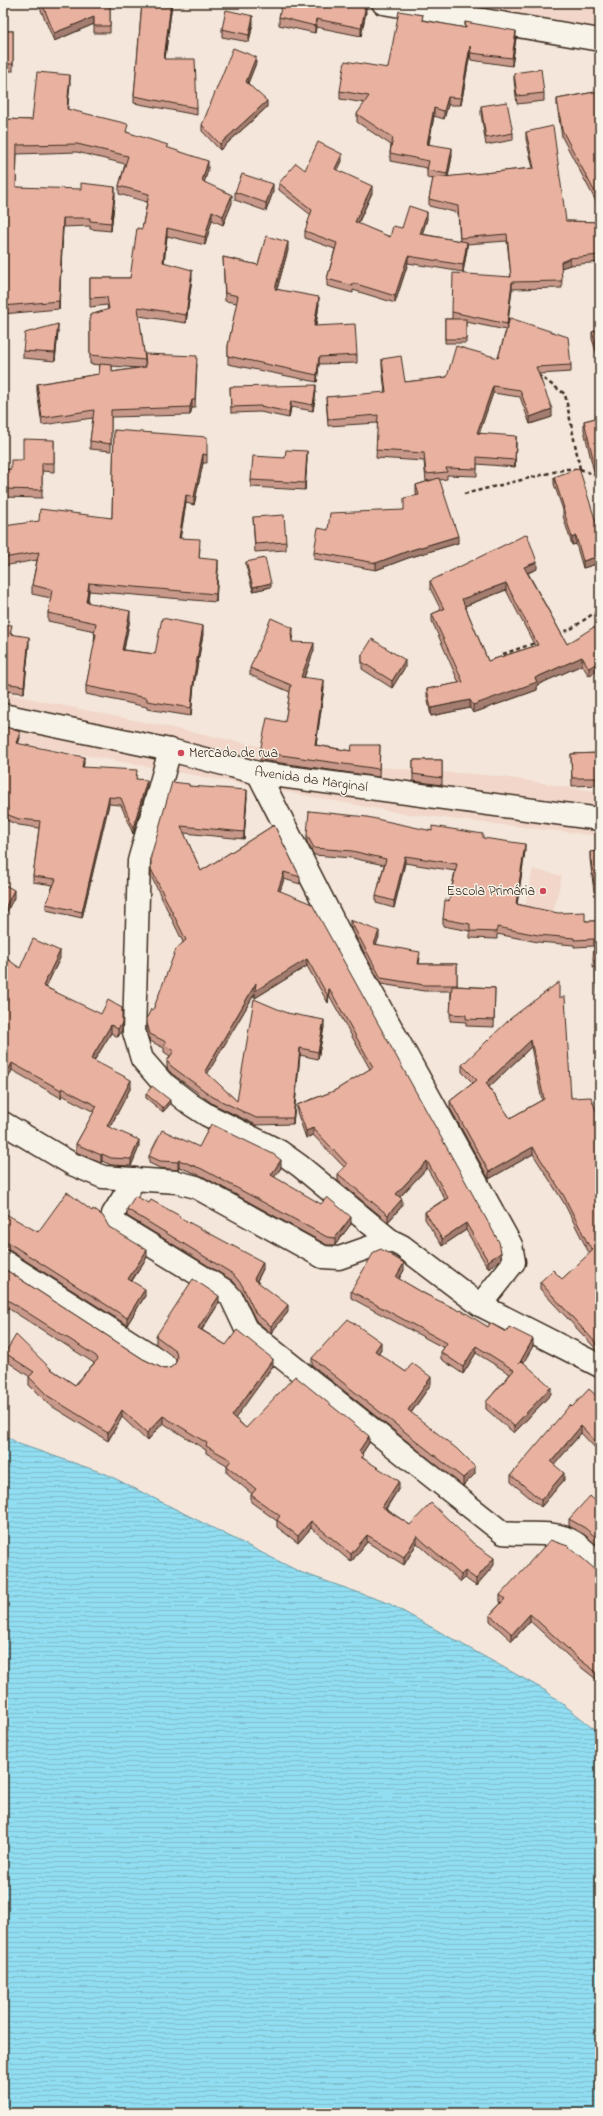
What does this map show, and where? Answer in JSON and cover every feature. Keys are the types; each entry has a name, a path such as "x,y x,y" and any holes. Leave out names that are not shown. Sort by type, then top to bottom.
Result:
{"street":[{"path":"383,3 600,40"},
{"name":"Avenida da Marginal","path":"3,714 170,750 258,773 600,819"},
{"path":"170,750 138,861 134,1032 142,1058 162,1082 190,1104 279,1150 390,1240 402,1246 480,1305 600,1366"},
{"path":"258,773 345,944 511,1245 514,1262 480,1305"},
{"path":"3,1123 72,1164 103,1177 177,1182 196,1187 323,1257 339,1258 390,1240"},
{"path":"135,1179 113,1214 116,1224 224,1290 231,1297 246,1329 503,1533 519,1535 558,1535 574,1541 600,1565"},
{"path":"3,1261 165,1364"}],"path":[{"path":"532,371 565,394 580,469"},
{"path":"464,494 566,469 580,469 600,477"},
{"path":"551,636 571,629 600,609"},
{"path":"503,654 537,642"}],"shaded area":[{"path":"456,3 600,3 600,27 552,21"},
{"name":"Mercado de rua","path":"3,693 351,765 497,776 600,792 600,836 400,813 3,740"},
{"name":"Escola Primária","path":"533,869 562,876 553,913 525,906"}],"water":[{"path":"3,1434 19,1444 106,1474 300,1572 388,1603 546,1691 600,1733 600,2113 3,2113"}],"building":[{"path":"42,3 110,3 110,26 94,26 94,17 54,33"},
{"path":"142,3 171,3 164,59 195,59 197,108 134,96"},
{"path":"282,3 357,3 366,5 361,28 316,19 315,26 279,17"},
{"path":"226,10 253,16 249,35 222,29"},
{"path":"399,11 423,15 422,20 466,28 465,22 516,31 512,58 471,53 470,46 461,98 448,97 444,111 434,108 427,144 452,148 447,174 427,170 429,161 390,153 393,138 357,114 369,96 340,91 345,61 388,68"},
{"path":"3,31 13,31 13,64 3,64"},
{"path":"233,48 256,57 246,82 267,101 220,144 202,125"},
{"path":"541,69 544,93 517,96 514,73"},
{"path":"37,72 70,75 67,109 128,124 126,132 168,145 166,147 208,161 202,181 232,195 223,216 212,211 205,237 167,228 163,262 192,270 186,315 138,307 145,360 90,355 90,315 109,309 107,297 90,298 90,278 130,278 137,228 142,229 149,194 119,186 128,156 77,144 17,145 16,187 81,189 81,183 115,187 111,223 90,221 90,218 63,218 59,301 3,306 3,119 32,120"},
{"path":"600,91 600,202 562,130 557,99"},
{"path":"507,102 513,133 486,138 481,106"},
{"path":"553,126 566,221 600,222 600,255 570,258 561,262 562,281 512,282 507,324 452,312 453,273 511,277 507,234 460,238 458,206 429,199 433,178 534,168 526,132"},
{"path":"318,142 342,154 335,169 372,186 355,222 390,237 393,226 402,228 409,206 427,212 420,234 467,242 463,265 408,256 395,296 353,283 353,286 327,279 337,243 305,231 312,210 279,183 296,163 305,170"},
{"path":"242,174 273,184 266,203 235,192"},
{"path":"266,236 288,242 275,289 319,297 314,326 355,324 357,355 319,357 317,375 228,356 228,346 238,296 225,293 223,257 258,265"},
{"path":"510,318 568,337 571,365 536,367 552,409 530,417 520,390 493,386 477,433 516,436 515,460 477,457 477,469 446,468 447,472 426,474 424,453 376,450 378,415 328,419 326,397 386,392 382,359 401,356 405,382 447,377 456,346 498,358"},
{"path":"445,319 466,319 466,339 445,339"},
{"path":"58,324 55,353 23,351 25,333"},
{"path":"600,329 600,356 592,332"},
{"path":"145,354 197,356 195,400 192,400 190,407 111,410 111,444 90,441 94,410 42,418 37,384 99,374 100,364 112,365 112,372 146,367"},
{"path":"316,385 313,405 291,401 289,412 260,406 231,407 230,387"},
{"path":"600,417 600,461 594,462 584,421"},
{"path":"114,430 207,437 207,455 203,454 194,497 186,495 179,538 200,539 199,558 218,560 216,594 89,583 86,602 130,611 122,650 155,654 162,618 203,626 194,676 191,708 147,701 147,698 86,686 96,634 94,634 96,623 48,613 52,590 32,585 39,552 3,558 3,518 4,526 39,521 40,509 112,518"},
{"path":"23,439 54,440 54,463 42,463 42,490 3,489 3,470 11,469 11,460 23,460"},
{"path":"286,450 307,451 305,483 251,480 253,456 285,458"},
{"path":"579,468 600,535 600,556 583,561 576,536 572,538 554,477"},
{"path":"439,478 458,536 408,551 376,563 314,552 318,528 328,530 330,513 404,510 404,498 419,495 416,485"},
{"path":"284,515 286,542 255,544 253,517"},
{"path":"527,534 537,562 524,567 567,644 594,627 598,632 600,631 600,661 589,668 582,657 535,678 537,682 473,705 470,700 431,708 427,689 463,682 432,614 444,609 430,581","holes":["506,583 538,645 488,661 462,599"]},
{"path":"265,558 271,583 253,587 246,562"},
{"path":"271,618 293,628 291,633 292,642 314,643 301,677 324,680 315,745 351,751 352,745 380,745 379,769 260,752 267,718 285,722 291,685 250,668"},
{"path":"3,624 12,625 10,634 29,637 24,686 3,683"},
{"path":"372,639 405,660 392,681 362,662 362,655"},
{"path":"3,726 20,732 16,743 84,757 82,767 137,770 136,779 147,780 133,828 121,798 109,797 82,912 46,904 56,879 33,876 40,821 19,819 3,813"},
{"path":"600,753 600,778 572,778 571,754"},
{"path":"413,760 442,760 442,778 413,774"},
{"path":"172,782 189,784 189,786 247,790 244,832 181,826 201,871 274,825 300,877 284,872 278,890 312,904 499,1242 501,1252 499,1254 488,1261 466,1223 442,1239 425,1212 448,1198 427,1161 396,1194 402,1199 388,1215 338,1174 347,1164 313,1128 306,1131 297,1105 334,1091 373,1067 329,988 328,996 307,959 255,991 256,983 205,1071 237,1101 254,999 287,1013 324,1020 318,1052 300,1048 293,1118 256,1118 213,1097 171,1066 167,1061 174,1051 164,1045 166,1042 150,1034 147,1018 151,1009 153,1010 176,949 186,940 151,869 151,856"},
{"path":"309,811 367,817 432,831 432,826 483,834 483,838 525,844 516,904 558,913 585,912 585,921 600,921 600,1059 596,961 593,961 594,939 574,940 574,938 538,935 497,927 497,932 470,931 470,924 443,919 445,900 449,901 457,864 405,856 394,901 376,896 386,859 352,851 314,848 307,835"},
{"path":"600,851 600,884 594,884 590,852"},
{"path":"3,884 14,890 3,912"},
{"path":"350,920 379,931 374,944 420,952 418,964 457,964 457,985 424,985 381,978"},
{"path":"33,939 60,951 43,986 101,1014 108,1000 122,1008 122,1023 118,1029 111,1025 91,1059 131,1080 107,1126 139,1140 131,1159 111,1158 76,1144 97,1106 62,1088 61,1090 12,1063 3,1082 3,956 20,968"},
{"path":"559,982 559,997 565,997 571,1098 591,1097 600,1121 600,1339 596,1343 540,1282 553,1270 562,1279 593,1250 588,1244 564,1196 533,1147 489,1172 450,1101 477,1080 462,1065 511,1018","holes":["531,1040 544,1099 510,1118 486,1083"]},
{"path":"452,986 495,988 494,1020 466,1019 466,1015 450,1014"},
{"path":"152,1086 170,1100 163,1108 146,1094"},
{"path":"211,1124 273,1154 281,1160 271,1175 321,1204 327,1197 351,1217 335,1238 327,1237 202,1169 179,1160 178,1162 160,1161 149,1156 162,1130 199,1147"},
{"path":"67,1192 92,1211 93,1209 103,1216 109,1227 147,1250 128,1279 145,1289 127,1318 9,1243 3,1243 4,1213 38,1232"},
{"path":"135,1196 149,1203 151,1200 180,1216 179,1217 263,1262 254,1279 288,1305 271,1326 256,1314 242,1285 233,1274 127,1209"},
{"path":"381,1249 404,1263 396,1277 425,1294 460,1311 461,1310 488,1327 490,1323 506,1332 509,1327 533,1339 519,1364 522,1361 551,1387 514,1426 486,1402 514,1370 476,1346 463,1367 441,1352 447,1343 351,1291 374,1252"},
{"path":"3,1268 143,1359 164,1369 170,1368 175,1364 177,1358 176,1351 156,1336 193,1279 219,1296 198,1328 226,1345 237,1330 273,1359 232,1416 246,1428 295,1376 369,1436 359,1451 363,1455 361,1457 399,1481 382,1507 410,1525 431,1503 474,1544 494,1558 476,1579 465,1571 461,1575 417,1536 404,1557 367,1535 351,1554 311,1521 298,1536 277,1520 280,1516 251,1495 256,1489 227,1466 231,1460 206,1446 207,1443 163,1416 147,1433 122,1410 108,1433 48,1396 29,1377 34,1372 5,1353 16,1335 51,1369 75,1385 98,1359 96,1356 3,1297"},
{"path":"348,1319 381,1342 375,1351 406,1372 412,1363 431,1377 408,1410 457,1449 475,1467 463,1478 312,1358"},
{"path":"589,1389 600,1399 600,1404 597,1407 600,1410 600,1446 581,1426 551,1462 564,1473 541,1500 511,1475 570,1405 572,1407"},
{"path":"590,1496 600,1505 600,1541 585,1528 569,1519"},
{"path":"550,1540 568,1546 596,1570 600,1570 600,1675 578,1658 530,1614 512,1634 490,1615 505,1599 500,1595"}],"place":[{"name":"Mercado de rua","path":"181,753"},
{"name":"Escola Primária","path":"543,891"}]}
